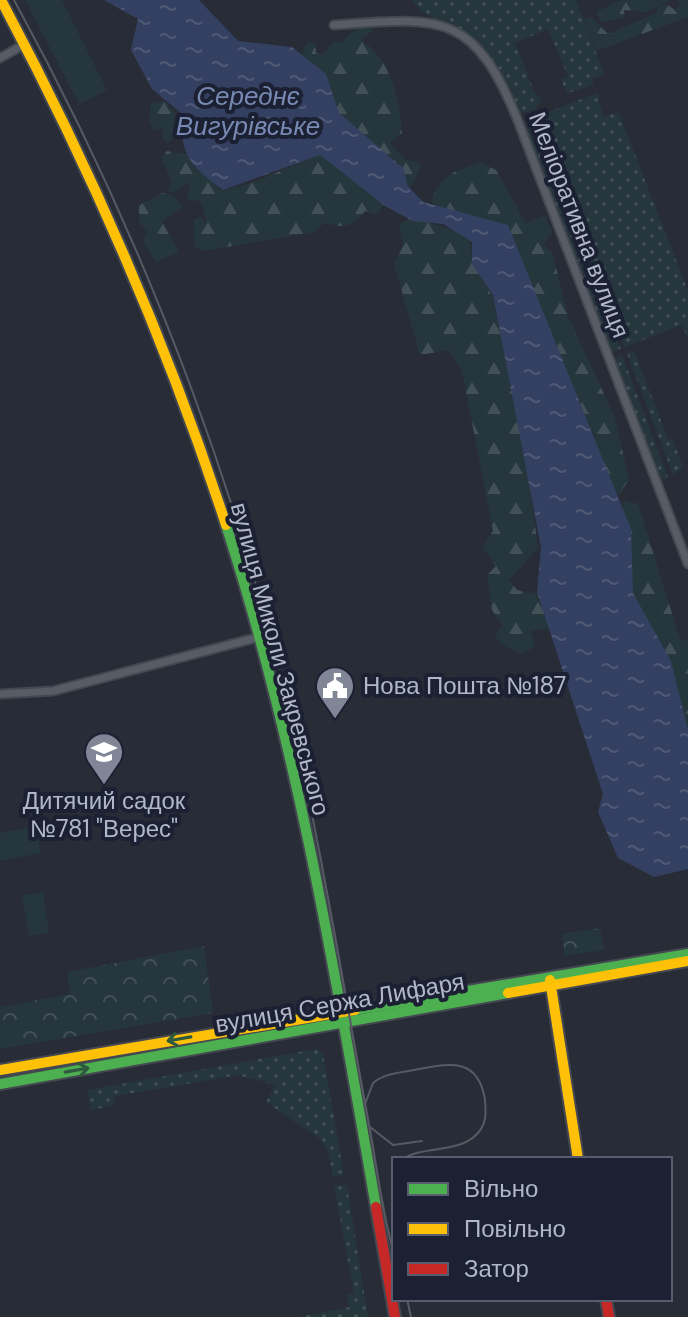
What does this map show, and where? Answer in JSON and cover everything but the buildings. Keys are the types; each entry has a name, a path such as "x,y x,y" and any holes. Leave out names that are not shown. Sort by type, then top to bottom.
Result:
{"street":[{"name":"вулиця Миколи Закревського","path":"1,0 89,175 164,350 223,514 259,637 300,805 395,1317"},
{"name":"Меліоративна вулиця","path":"334,25 421,20 465,37 485,54 502,81 518,121 688,564"},
{"path":"0,58 25,44"},
{"path":"0,694 53,691 259,637"},
{"name":"вулиця Сержа Лифаря","path":"0,1084 340,1024 688,954"},
{"name":"вулиця Сержа Лифаря","path":"0,1070 339,1011 688,961"},
{"path":"550,981 578,1157"}],"green space":[{"path":"25,0 62,0 107,90 79,104"},
{"path":"412,0 576,0 604,74 592,79 594,85 567,93 561,80 568,76 548,29 515,43 534,91 542,100 535,110 522,113 515,107 505,83 485,51 466,34 426,14"},
{"path":"621,0 670,0 645,12 624,10 625,18 601,22 596,12"},
{"path":"676,0 688,0 688,17 596,51 584,19 591,17 608,34 656,13 658,6 666,4 675,10 682,5"},
{"path":"361,24 372,24 373,30 361,40 380,58 396,94 402,133 390,143 406,160 420,162 421,167 412,185 404,188 348,138 314,63 309,71 298,63 307,43 315,43 316,53 323,55 333,42 342,42"},
{"path":"597,93 603,116 619,113 688,291 688,339 682,325 624,347 536,117"},
{"path":"165,101 175,113 172,139 168,143 162,138 164,129 155,130 149,120 151,104"},
{"path":"531,120 621,349 610,353 526,132"},
{"path":"167,151 187,154 199,172 209,174 220,191 249,184 321,154 385,203 376,215 365,211 347,225 324,223 314,232 203,251 194,246 194,220 201,217 207,225 202,205 197,200 187,201 190,188 186,183 174,193 168,190 172,183 162,158"},
{"path":"481,163 496,170 526,223 545,215 552,232 543,245 552,252 568,316 615,418 629,480 616,498 596,481 595,435 573,412 520,278 431,201 444,179"},
{"path":"163,193 175,197 182,207 162,222 179,252 156,262 143,242 147,232 139,222 139,205"},
{"path":"412,217 468,235 474,264 492,296 522,427 538,548 509,580 517,590 542,595 553,628 530,631 535,646 523,654 508,648 494,636 503,626 492,610 487,575 496,566 483,547 493,531 462,371 449,350 420,355 394,264 403,245 399,225"},
{"path":"634,351 669,441 673,440 683,467 673,475 627,353"},
{"path":"622,355 668,477 664,479 657,476 612,361"},
{"path":"624,500 638,504 680,639 688,641 688,747 650,658 628,592 621,560 620,529"},
{"path":"36,826 41,853 0,861 0,833"},
{"path":"43,892 49,933 29,936 22,895"},
{"path":"600,928 604,950 565,956 562,934"},
{"path":"204,946 213,1013 0,1049 0,1007 70,994 67,972"},
{"path":"316,1049 323,1054 344,1175 333,1177 328,1151 320,1139 266,1102 275,1086 267,1082 239,1075 115,1096 112,1106 91,1110 87,1090"},
{"path":"347,1185 368,1317 299,1317 350,1307 347,1295 354,1293 334,1186"}],"water":[{"name":"Середнє Вигурівське","path":"104,0 199,0 238,41 292,47 326,74 339,113 404,169 407,185 423,202 508,225 631,529 633,593 671,661 688,730 688,869 654,877 618,858 598,812 603,794 537,592 541,547 493,295 472,264 472,242 443,224 413,221 385,206 320,155 223,190 201,173 189,158 183,140 181,113 152,89 131,50 138,19"}],"tram line":[{"path":"14,0 64,95 153,291 228,493 287,700 310,805 392,1245"},
{"path":"365,1104 373,1083 393,1074 449,1065 468,1069 476,1075 486,1109 484,1122 477,1134 451,1147 407,1157"},
{"path":"370,1127 393,1145 422,1141"},
{"path":"407,1301 411,1317"}],"traffic: fast":[{"path":"226,525 295,778 330,949 376,1207"},
{"path":"355,1010 688,954"},
{"path":"0,1084 508,993"}],"traffic: slow":[{"path":"1,0 66,128 153,323 226,525"},
{"path":"508,993 688,961"},
{"path":"550,980 578,1157"},
{"path":"0,1070 355,1010"}],"traffic: jam":[{"path":"376,1207 392,1300"},
{"path":"392,1301 395,1317"},
{"path":"606,1301 609,1317"}],"place":[{"name":"Нова Пошта №187","path":"335,720"},
{"name":"Дитячий садок №781 \"Верес\"","path":"104,786"}]}
